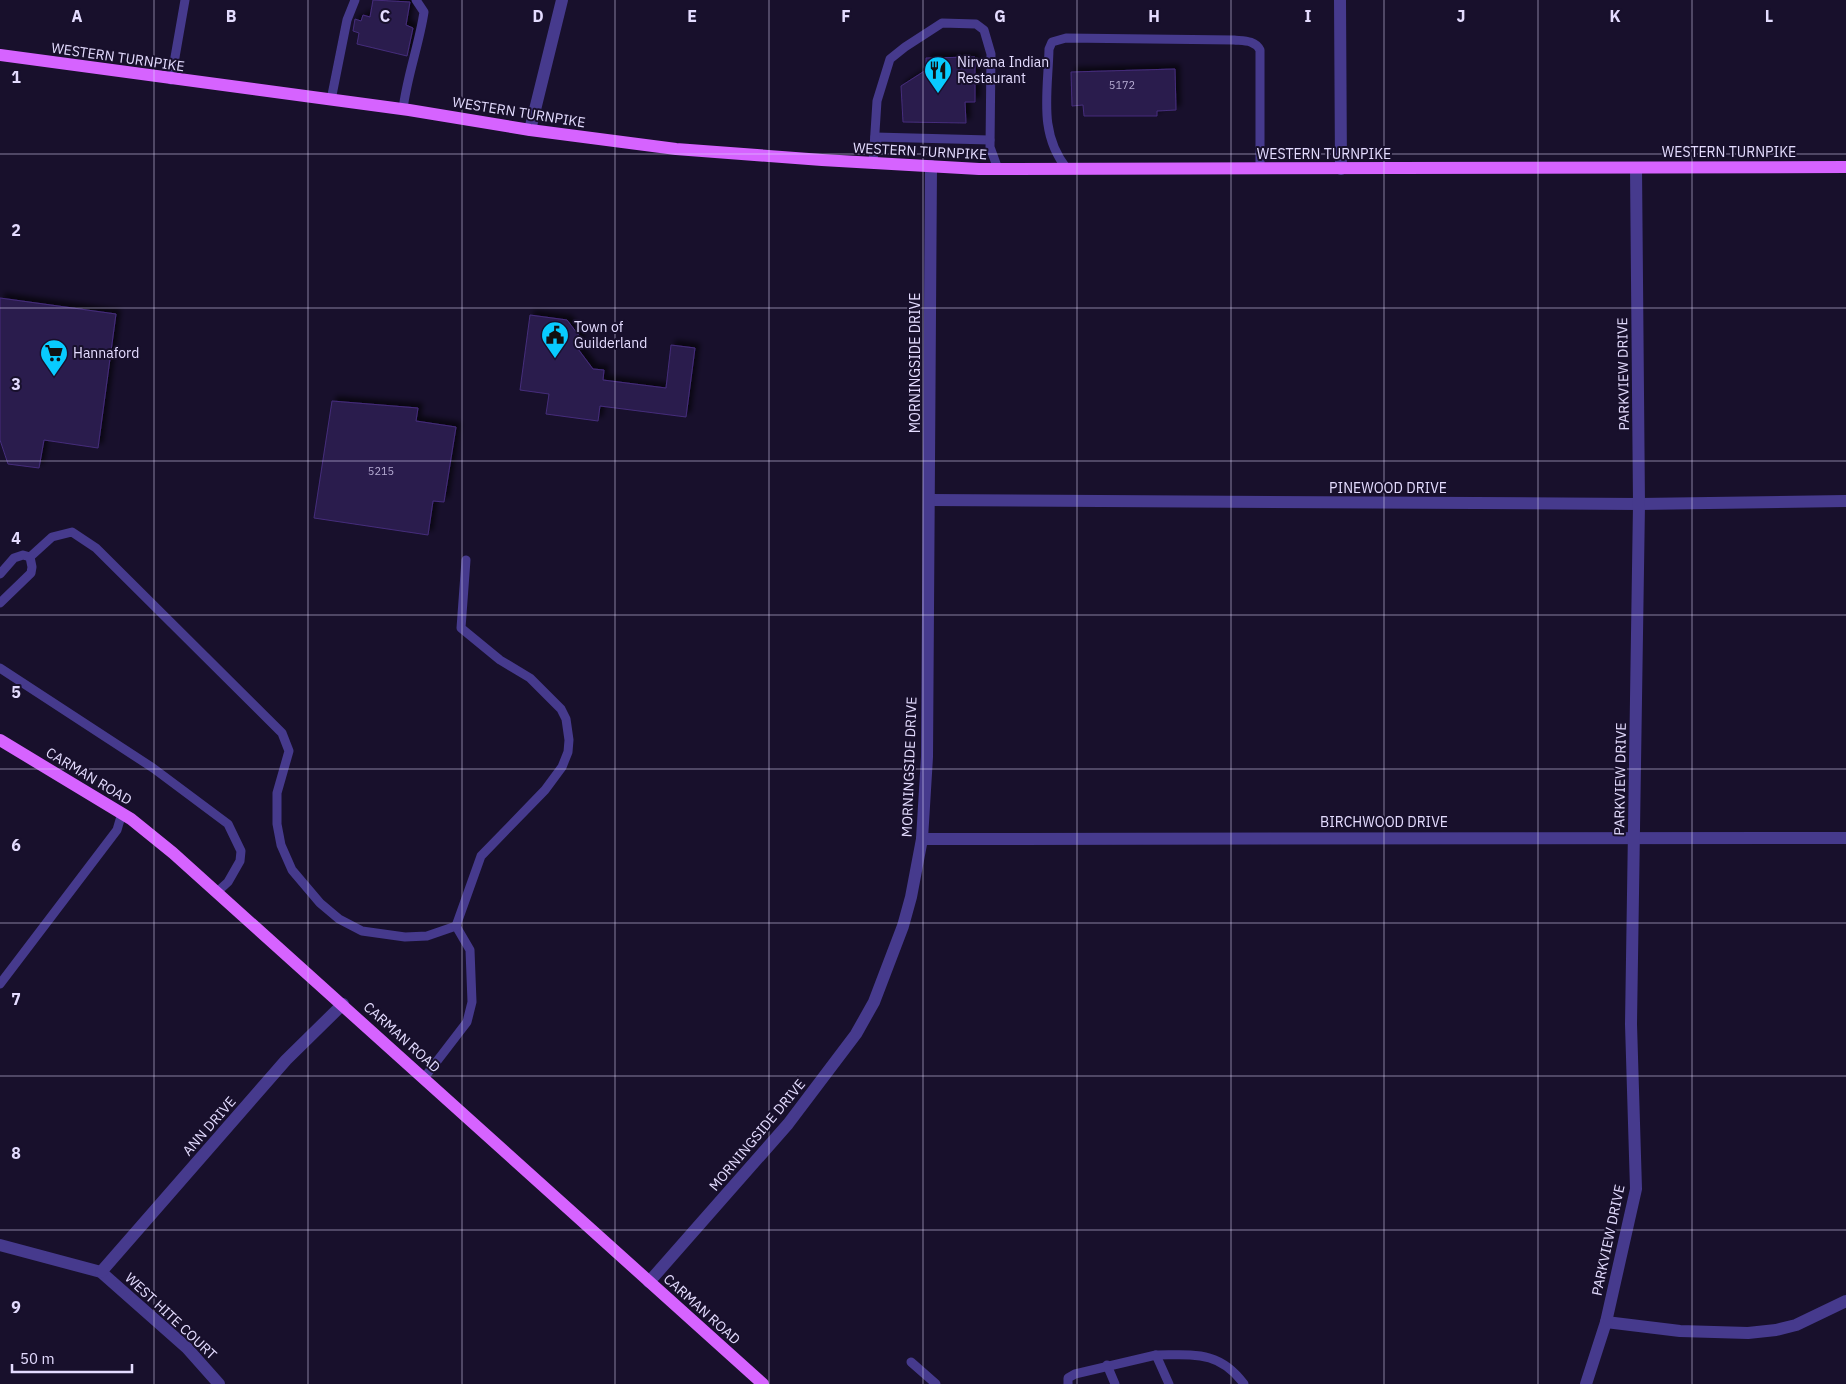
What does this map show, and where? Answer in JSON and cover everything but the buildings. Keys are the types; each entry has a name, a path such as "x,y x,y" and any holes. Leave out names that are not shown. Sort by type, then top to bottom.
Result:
{"main road":[{"name":"WESTERN TURNPIKE","path":"0,55 171,80 403,109 530,130 676,149 873,163 998,169 1846,167"},
{"name":"CARMAN ROAD","path":"0,740 122,813 173,853 763,1384"}],"street":[{"path":"530,130 562,0"},
{"path":"1340,0 1341,169"},
{"name":"MORNINGSIDE DRIVE","path":"649,1282 788,1124 856,1034 884,980 903,926 922,839 927,757 931,166"},
{"name":"PARKVIEW DRIVE","path":"1586,1384 1606,1322 1636,1189 1631,1024 1639,504 1636,168"},
{"name":"PINEWOOD DRIVE","path":"930,500 1639,504 1846,501"},
{"name":"BIRCHWOOD DRIVE","path":"922,839 1846,838"},
{"name":"ANN DRIVE","path":"101,1272 286,1060 343,1004"},
{"path":"0,1245 101,1272"},
{"name":"WEST HITE COURT","path":"101,1272 187,1348 219,1384"},
{"path":"1606,1322 1680,1331 1767,1331 1796,1325 1846,1301"}],"lane":[{"path":"171,80 185,0"},
{"path":"331,100 347,20 355,0"},
{"path":"403,109 406,82 419,42 424,12 416,0"},
{"path":"873,163 877,141 877,101 890,60 905,47 942,23 976,24 984,30 990,54 990,147 998,169"},
{"path":"1067,169 1052,146 1047,129 1049,49 1052,42 1066,38 1234,40 1252,42 1258,46 1260,50 1260,169"},
{"path":"877,141 990,140"},
{"path":"30,557 52,537 72,532 96,548 282,733 289,751 276,794 277,824 281,846 292,870 333,914 362,931 405,938 427,936 456,926"},
{"path":"0,574 14,558 23,554 30,557"},
{"path":"0,603 31,573 30,557"},
{"path":"424,1078 467,1022 472,1002 470,950 456,926 481,856 545,790 562,767 568,752 569,740 566,719 561,709 530,678 500,660 461,628 466,560"},
{"path":"0,668 153,768 228,824 241,851 240,861 228,882 217,892"},
{"path":"0,984 117,830 122,813"},
{"path":"1156,1355 1169,1384"},
{"path":"1065,1384 1068,1378 1075,1374 1106,1365 1156,1355 1202,1355 1217,1359 1244,1384"},
{"path":"911,1362 936,1384"},
{"path":"1106,1365 1116,1384"}],"place":[{"name":"Nirvana Indian Restaurant","path":"938,94"},
{"name":"Town of Guilderland","path":"555,359"},
{"name":"Hannaford","path":"54,377"}]}
